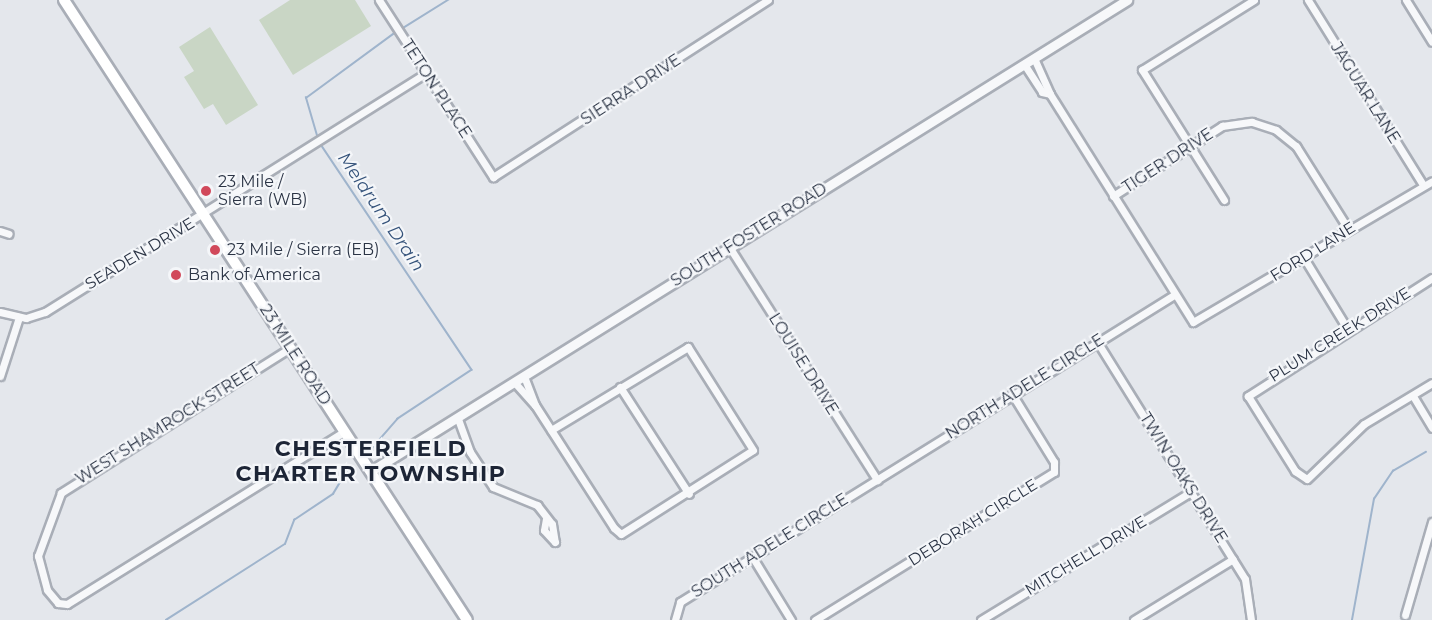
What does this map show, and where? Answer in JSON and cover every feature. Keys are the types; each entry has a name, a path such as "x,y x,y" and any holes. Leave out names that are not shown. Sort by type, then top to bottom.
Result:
{"main road":[{"name":"23 MILE ROAD","path":"64,0 467,620"}],"street":[{"name":"TETON PLACE","path":"379,0 493,177"},
{"name":"SIERRA DRIVE","path":"493,177 768,0"},
{"name":"SOUTH FOSTER ROAD","path":"371,471 458,419 1127,0"},
{"path":"1224,200 1186,147 1142,70 1254,0"},
{"name":"JAGUAR LANE","path":"1308,0 1423,185"},
{"path":"1406,0 1432,42"},
{"path":"1034,58 1050,94 1174,295"},
{"path":"1024,64 1042,92 1050,94"},
{"name":"SEADEN DRIVE","path":"19,318 45,312 205,216 426,73"},
{"name":"TIGER DRIVE","path":"1113,196 1186,147 1230,123 1252,122 1276,130 1300,151 1349,230"},
{"name":"FORD LANE","path":"1174,295 1193,322 1432,181"},
{"path":"0,231 9,234"},
{"name":"LOUISE DRIVE","path":"730,248 877,480"},
{"path":"1304,258 1348,330"},
{"name":"PLUM CREEK DRIVE","path":"1413,396 1364,424 1307,479 1294,471 1248,393 1432,278"},
{"name":"NORTH ADELE CIRCLE","path":"877,480 1174,295"},
{"path":"0,312 19,318 0,376"},
{"name":"TWIN OAKS DRIVE","path":"1098,343 1233,559 1247,585 1251,620"},
{"name":"WEST SHAMROCK STREET","path":"290,348 61,494 38,556 44,584 61,605 345,432"},
{"path":"515,383 535,405 551,430 621,534 689,494 753,450 690,348 620,387 551,430"},
{"path":"524,376 535,405"},
{"path":"1432,383 1413,396 1432,428"},
{"path":"620,387 689,494"},
{"name":"DEBORAH CIRCLE","path":"815,620 1054,472 1054,462 1012,394"},
{"path":"458,419 470,452 493,487 533,503 546,519 557,540"},
{"name":"SOUTH ADELE CIRCLE","path":"675,620 680,602 877,480"},
{"name":"MITCHELL DRIVE","path":"981,620 1192,491"},
{"path":"1405,618 1432,522"},
{"path":"753,558 791,620"},
{"path":"1134,620 1233,559"}],"green space":[{"path":"290,0 355,0 371,26 293,75 259,20"},
{"path":"210,27 258,105 226,125 213,104 204,109 184,77 194,71 179,47"}],"waterway":[{"name":"Meldrum Drain","path":"400,30 448,0"},
{"name":"Meldrum Drain","path":"318,139 306,98 396,32"},
{"name":"Meldrum Drain","path":"320,143 472,370 398,419 372,449"},
{"path":"1352,620 1374,499 1393,471 1426,452"},
{"name":"Meldrum Drain","path":"166,620 285,544 294,520 333,494 349,467"}],"place":[{"name":"23 Mile / Sierra (WB)","path":"206,191"},
{"name":"23 Mile / Sierra (EB)","path":"215,250"},
{"name":"Bank of America","path":"176,275"}],"district":[{"name":"CHESTERFIELD CHARTER TOWNSHIP","path":"371,461"}]}
